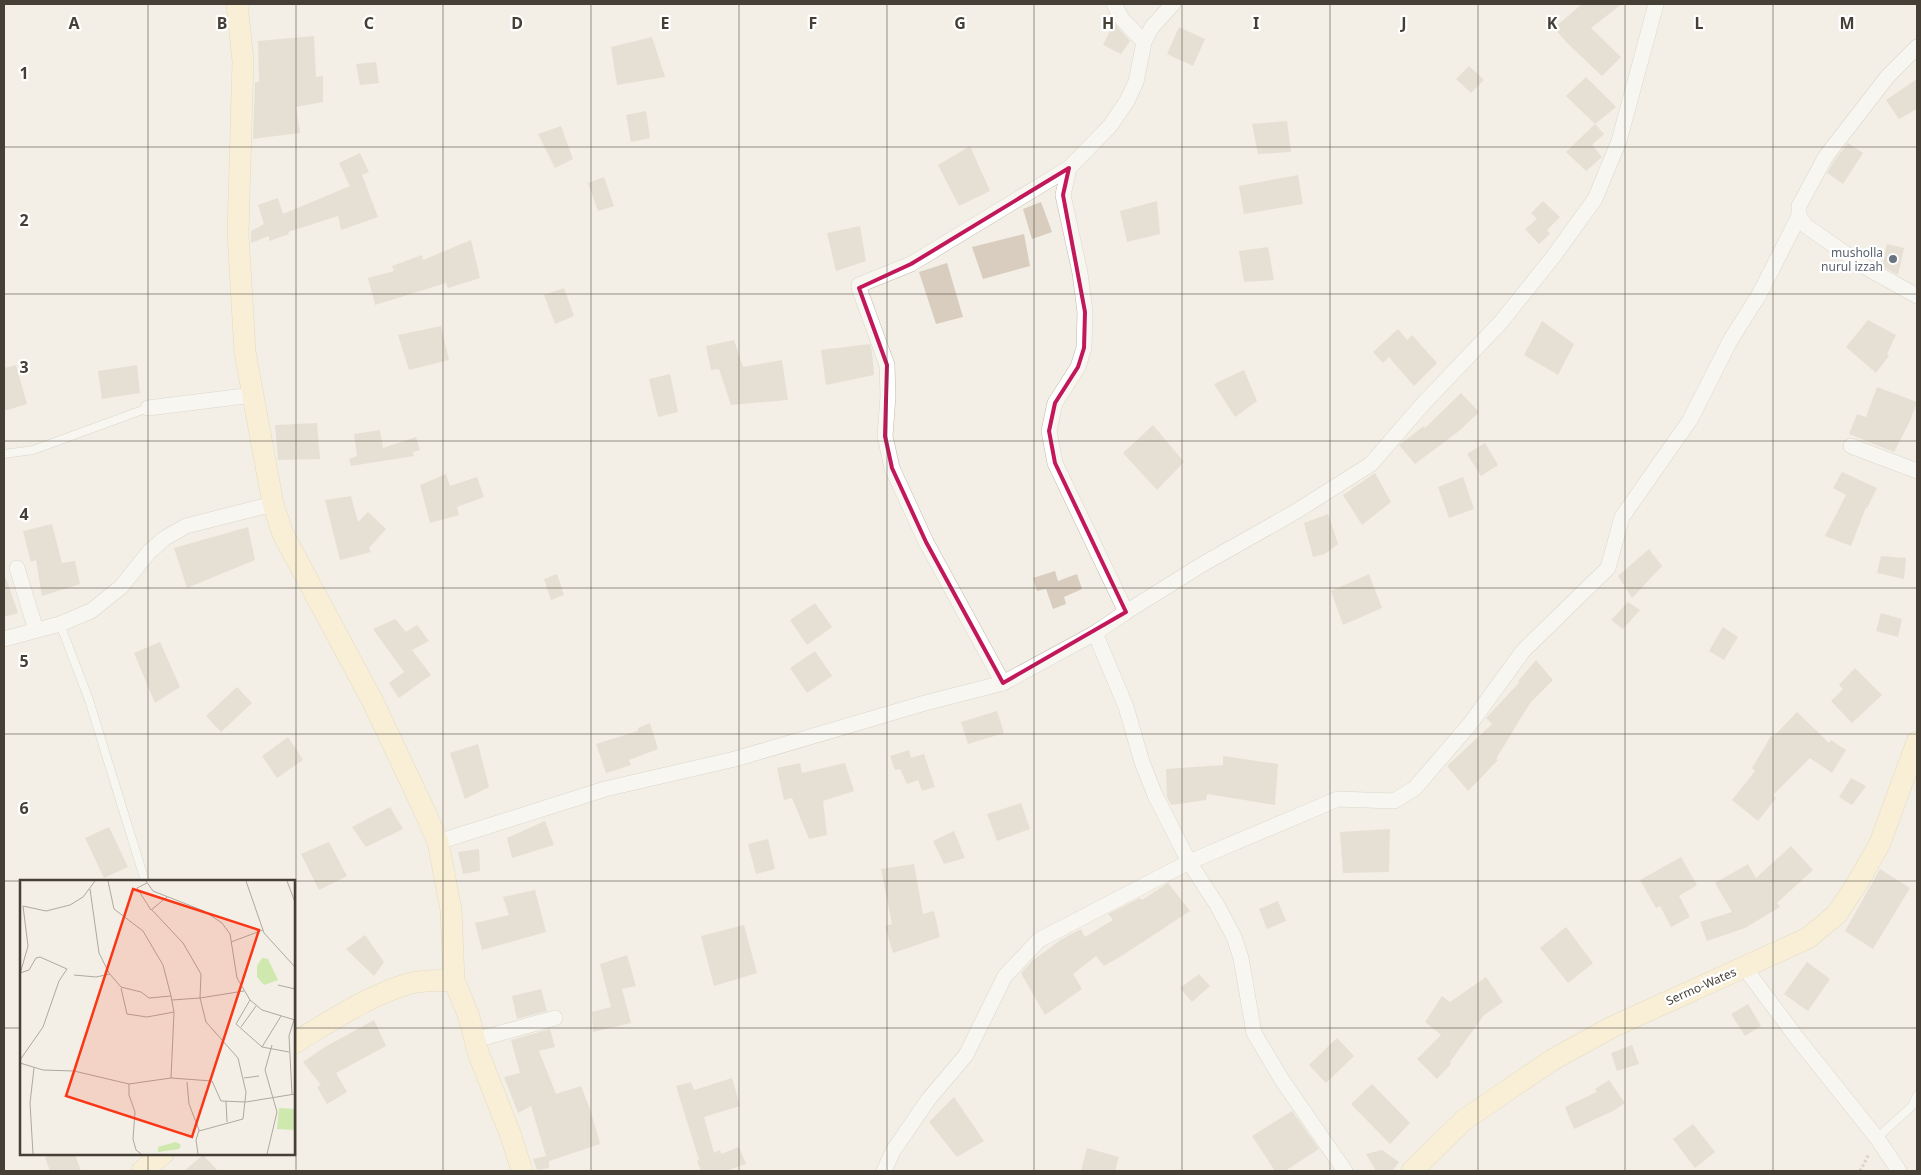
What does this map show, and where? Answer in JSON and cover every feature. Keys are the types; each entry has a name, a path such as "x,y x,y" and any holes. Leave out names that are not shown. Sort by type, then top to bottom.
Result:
{"street":[{"path":"237,4 243,61 238,233 245,352 272,504 283,534 372,702 438,842 451,910 454,980 468,1014 480,1055 511,1136 522,1171"},
{"path":"1114,4 1122,19 1144,42"},
{"path":"1003,683 926,542 892,468 885,436 888,396 887,365 859,288 860,285 911,264 1069,168 1104,132 1127,101 1136,82 1144,42 1152,26 1172,4"},
{"path":"438,842 604,788 735,759 846,728 925,703 1003,683 1095,633 1203,564 1295,512 1370,464 1422,405 1501,322 1553,258 1595,199 1619,141 1656,4"},
{"path":"1917,47 1888,76 1826,156 1799,206 1800,216 1806,226 1865,267 1917,296"},
{"path":"1069,168 1063,195 1080,273 1085,312 1084,348 1078,367 1055,403 1049,431 1055,462 1126,612"},
{"path":"884,1171 893,1151 928,1100 966,1056 1006,976 1039,940 1189,862 1338,799 1394,801 1415,788 1470,724 1523,651 1608,568 1622,516 1690,420 1731,339 1759,294 1800,216"},
{"path":"148,408 253,395"},
{"path":"1851,446 1917,471"},
{"path":"4,638 60,624 91,611 121,587 150,552 165,538 186,526 272,504"},
{"path":"17,568 36,630"},
{"path":"1095,633 1126,707 1155,795 1189,862 1217,905 1234,937 1243,967 1254,1033 1345,1171"},
{"name":"Sermo-Wates","path":"1412,1171 1464,1120 1552,1060 1612,1027 1808,938 1837,914 1880,844 1917,742"},
{"path":"1744,967 1797,1038 1877,1138 1899,1171"},
{"path":"295,1042 350,1010 392,990 413,983 454,980"},
{"path":"476,1040 555,1018"},
{"path":"142,1171 162,1155"}],"lane":[{"path":"4,454 33,450 148,408"},
{"path":"60,624 89,700 146,880"},
{"path":"1877,1138 1912,1106 1917,1095"}],"highlighted area":[{"path":"1069,168 1063,195 1085,312 1084,348 1078,367 1055,403 1049,431 1055,463 1126,612 1003,683 926,542 892,468 885,436 887,365 859,288 911,264"}],"building":[{"path":"1582,4 1622,4 1591,28 1621,57 1602,76 1554,28"},
{"path":"1114,23 1130,41 1121,54 1103,45"},
{"path":"1179,27 1205,39 1193,66 1167,54"},
{"path":"314,36 316,77 323,76 323,102 296,107 300,133 253,139 255,82 259,82 258,41"},
{"path":"652,37 665,77 617,85 611,47"},
{"path":"376,62 379,83 360,85 356,64"},
{"path":"1469,66 1484,80 1471,93 1456,79"},
{"path":"1586,77 1616,107 1595,124 1566,96"},
{"path":"1917,79 1917,109 1899,119 1886,100"},
{"path":"646,111 650,138 631,142 626,115"},
{"path":"1287,121 1291,152 1258,154 1252,124"},
{"path":"1595,124 1604,134 1592,145 1602,157 1586,171 1566,152"},
{"path":"561,126 573,159 555,168 538,134"},
{"path":"1848,143 1863,153 1843,184 1827,173"},
{"path":"970,146 990,191 959,206 938,165"},
{"path":"360,153 369,172 362,175 378,217 341,230 338,216 288,232 289,234 269,241 269,236 251,243 251,231 264,224 258,205 278,198 283,214 350,186 339,163"},
{"path":"1298,175 1303,204 1244,214 1239,186"},
{"path":"604,177 614,206 598,211 588,183"},
{"path":"1157,201 1160,234 1127,242 1120,211"},
{"path":"1543,201 1560,217 1547,230 1550,234 1539,244 1525,229 1537,219 1531,213"},
{"path":"1041,202 1052,232 1032,239 1023,209"},
{"path":"860,226 866,261 836,271 827,233"},
{"path":"1024,234 1030,266 983,279 972,247"},
{"path":"471,240 480,278 448,288 446,283 375,305 368,278 394,271 392,266 422,255 423,260"},
{"name":"musholla nurul izzah","path":"1887,244 1904,248 1898,275 1882,266"},
{"path":"1268,247 1274,280 1244,282 1239,251"},
{"path":"947,263 963,317 936,324 919,272"},
{"path":"564,288 574,316 555,324 544,295"},
{"path":"1868,320 1896,335 1887,354 1889,356 1876,373 1846,347"},
{"path":"1542,321 1574,344 1558,375 1524,355"},
{"path":"441,326 449,360 409,370 398,335"},
{"path":"1398,329 1407,340 1412,335 1437,363 1414,386 1389,357 1383,363 1373,352"},
{"path":"734,340 743,367 782,360 788,400 731,405 719,369 711,370 706,346"},
{"path":"870,344 874,375 826,385 821,350"},
{"path":"16,365 27,404 4,411 4,368"},
{"path":"137,365 140,393 102,399 98,371"},
{"path":"1244,370 1257,401 1235,417 1214,384"},
{"path":"670,374 678,412 658,417 649,379"},
{"path":"1877,387 1917,402 1910,421 1894,452 1849,434 1857,414 1866,417"},
{"path":"1461,393 1479,412 1459,431 1415,464 1399,445 1424,426 1425,428"},
{"path":"317,423 320,459 278,460 275,425"},
{"path":"1153,425 1184,462 1157,490 1123,453"},
{"path":"380,430 383,448 416,437 420,450 413,452 414,456 351,466 349,459 357,456 354,434"},
{"path":"1485,443 1498,465 1481,476 1467,454"},
{"path":"1842,472 1877,488 1866,507 1851,546 1825,536 1846,495 1833,488"},
{"path":"1375,473 1391,502 1362,525 1343,495"},
{"path":"446,474 450,486 477,477 484,497 457,507 459,515 430,523 420,485"},
{"path":"1463,477 1474,509 1449,518 1438,487"},
{"path":"351,496 358,522 368,512 386,529 369,548 371,552 340,560 325,500"},
{"path":"1328,514 1338,544 1325,554 1313,557 1304,523"},
{"path":"52,524 62,563 75,561 80,584 42,596 36,560 31,562 23,531"},
{"path":"248,527 255,560 187,588 174,548"},
{"path":"1649,549 1662,566 1632,598 1618,576"},
{"path":"1881,556 1906,558 1904,579 1877,573"},
{"path":"1055,571 1058,581 1077,574 1082,589 1064,597 1066,604 1053,609 1046,589 1037,591 1033,578"},
{"path":"557,574 564,595 551,600 544,579"},
{"path":"1369,574 1382,608 1343,625 1331,591"},
{"path":"6,578 18,613 4,617 4,579"},
{"path":"1628,602 1640,610 1623,629 1611,620"},
{"path":"815,603 832,627 807,645 790,620"},
{"path":"1881,613 1902,619 1898,637 1876,631"},
{"path":"395,619 406,632 417,625 429,641 412,650 431,675 399,698 389,683 404,672 373,629"},
{"path":"1723,627 1738,637 1724,660 1709,651"},
{"path":"160,642 180,687 155,703 134,653"},
{"path":"815,651 832,676 807,693 790,668"},
{"path":"1536,660 1553,680 1530,703 1496,759 1498,760 1468,791 1447,766 1492,724 1486,718 1519,683 1518,681"},
{"path":"1855,668 1882,695 1852,723 1831,701 1843,689 1839,685"},
{"path":"237,687 252,703 221,732 206,716"},
{"path":"997,711 1004,733 968,744 961,722"},
{"path":"1797,712 1829,743 1831,740 1846,750 1832,773 1810,758 1773,795 1776,798 1758,821 1732,800 1755,771 1752,768 1771,736 1773,737"},
{"path":"650,723 658,749 629,760 631,765 606,773 596,744 638,731 638,728"},
{"path":"288,737 303,760 277,778 262,756"},
{"path":"478,744 489,787 465,799 450,753"},
{"path":"909,750 911,758 924,754 935,787 922,791 918,780 907,784 900,769 895,770 890,756"},
{"path":"1223,756 1278,764 1275,805 1207,794 1206,800 1171,805 1167,797 1166,769 1223,765"},
{"path":"800,763 802,773 845,763 854,791 823,801 827,835 809,839 792,798 784,800 777,768"},
{"path":"1851,778 1866,786 1852,805 1839,797"},
{"path":"1021,803 1030,829 997,841 987,814"},
{"path":"390,807 403,829 366,847 352,827"},
{"path":"545,821 554,845 512,858 507,838"},
{"path":"109,827 128,867 104,878 85,838"},
{"path":"1390,829 1389,872 1343,873 1340,832"},
{"path":"954,831 965,858 944,864 933,841"},
{"path":"768,839 775,869 756,874 748,844"},
{"path":"329,842 347,876 319,890 301,854"},
{"path":"1791,846 1813,870 1777,903 1780,907 1745,928 1707,941 1700,922 1732,912 1715,883 1748,864 1756,878"},
{"path":"479,849 480,871 463,874 458,852"},
{"path":"1681,857 1697,885 1679,896 1690,917 1671,927 1660,906 1656,908 1640,880"},
{"path":"914,864 923,914 934,911 940,937 893,953 885,926 892,924 881,869"},
{"path":"1880,869 1910,888 1873,949 1845,931"},
{"path":"1168,883 1190,911 1104,966 1096,956 1073,974 1082,989 1045,1015 1021,973 1032,961 1062,939 1081,929 1085,937 1113,920 1108,914 1140,898 1142,900"},
{"path":"535,890 546,932 482,950 475,923 509,915 503,897"},
{"path":"1278,901 1286,921 1267,929 1259,909"},
{"path":"744,925 757,973 714,986 701,936"},
{"path":"1566,927 1593,963 1568,983 1540,948"},
{"path":"365,935 384,962 374,976 346,949"},
{"path":"627,955 636,986 622,989 631,1023 593,1032 592,1012 611,1007 600,964"},
{"path":"1807,962 1830,979 1808,1011 1784,994"},
{"path":"1199,974 1210,986 1192,1002 1180,988"},
{"path":"1486,977 1503,1002 1484,1015 1450,1062 1451,1064 1437,1079 1417,1059 1441,1035 1425,1022 1442,996 1450,1002"},
{"path":"541,989 547,1011 517,1019 512,996"},
{"path":"1748,1004 1761,1026 1745,1036 1731,1014"},
{"path":"374,1020 386,1046 336,1073 347,1092 327,1104 317,1087 321,1085 303,1062 325,1047"},
{"path":"550,1029 555,1047 539,1051 556,1094 581,1086 600,1144 549,1161 549,1168 537,1170 533,1159 546,1156 531,1106 518,1113 504,1077 520,1073 511,1040"},
{"path":"1337,1038 1354,1056 1326,1083 1309,1065"},
{"path":"1632,1045 1639,1064 1617,1071 1611,1053"},
{"path":"732,1078 740,1106 704,1117 714,1153 720,1150 721,1154 739,1147 746,1164 726,1171 701,1171 676,1086 691,1082 694,1090"},
{"path":"1609,1080 1625,1103 1613,1111 1574,1129 1565,1107 1597,1092 1595,1089"},
{"path":"1372,1084 1410,1123 1390,1144 1351,1104"},
{"path":"954,1097 984,1141 957,1157 929,1122"},
{"path":"1292,1111 1319,1149 1285,1171 1275,1171 1252,1136"},
{"path":"1693,1124 1715,1152 1695,1168 1673,1139"},
{"path":"1087,1148 1119,1157 1115,1171 1081,1171"},
{"path":"1382,1150 1399,1162 1392,1171 1376,1171 1366,1154"},
{"path":"52,1155 75,1155 81,1171 50,1171 45,1157"},
{"path":"203,1155 218,1171 184,1171"}],"place":[{"name":"musholla nurul izzah","path":"1893,259"}]}
